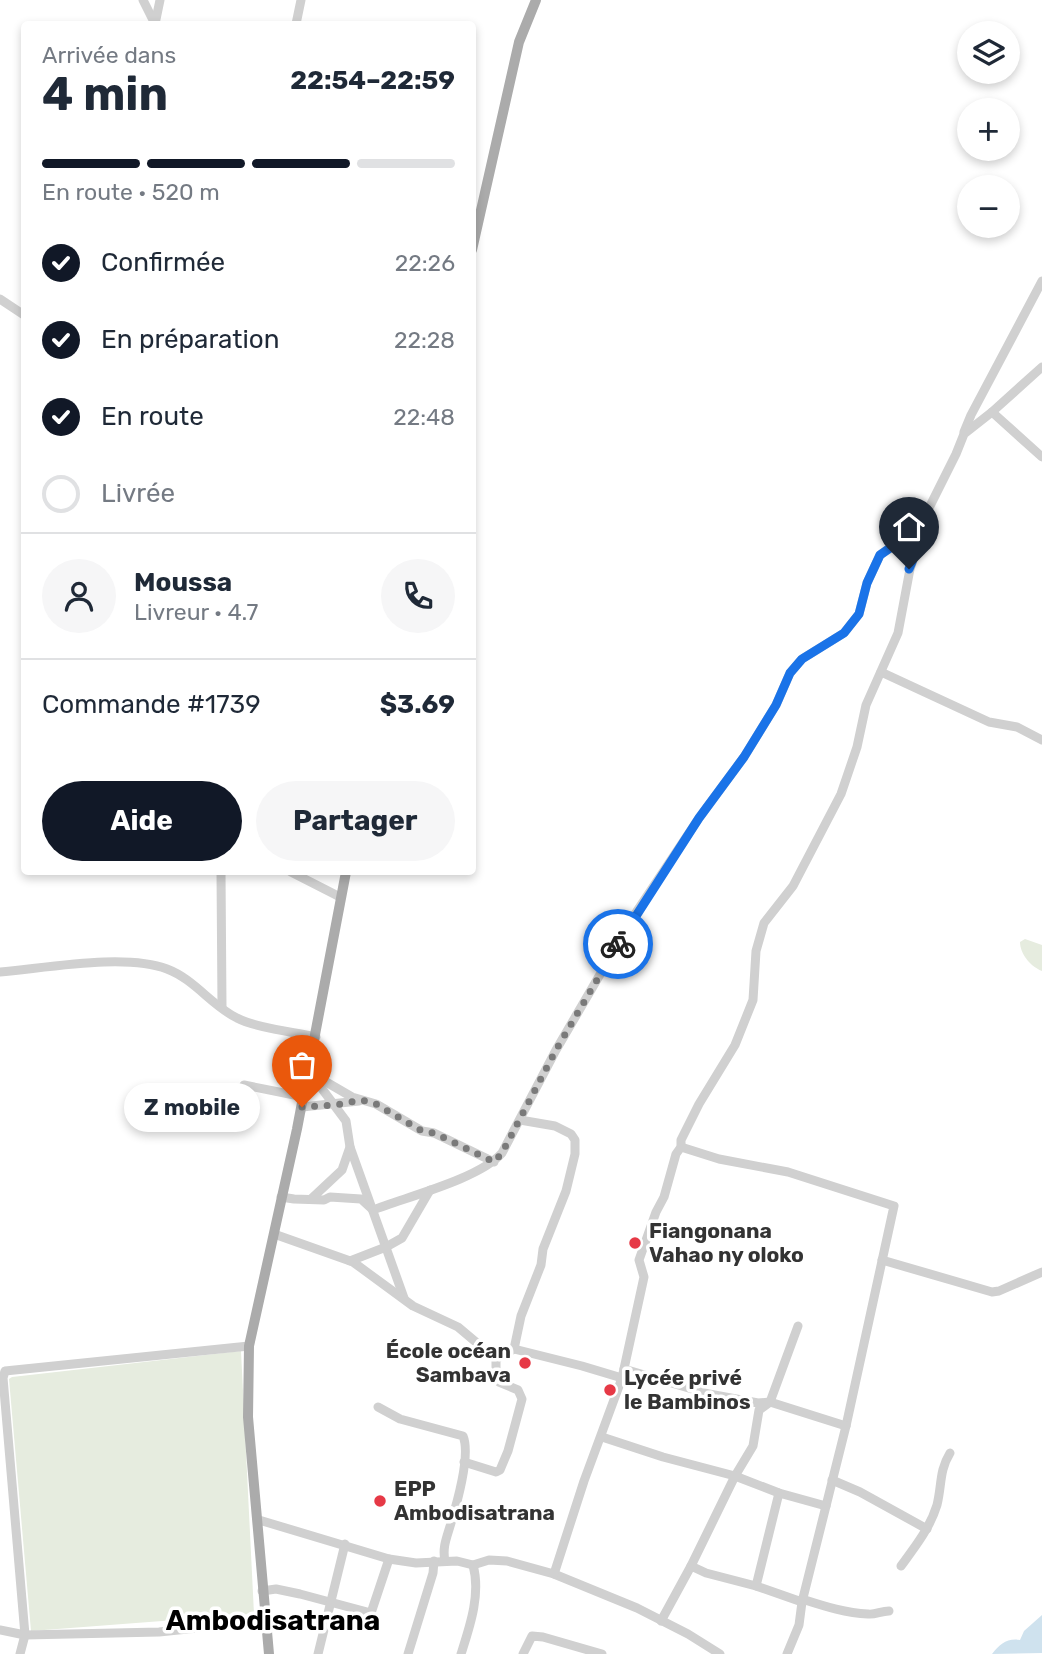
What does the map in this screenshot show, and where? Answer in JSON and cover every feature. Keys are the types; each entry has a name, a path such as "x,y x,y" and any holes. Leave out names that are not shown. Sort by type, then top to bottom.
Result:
{"main road":[{"path":"476,232 519,42 536,0"},
{"path":"269,1654 248,1417 249,1346 303,1102 345,875"}],"street":[{"path":"143,0 154,21"},
{"path":"156,21 160,0"},
{"path":"297,21 301,0"},
{"path":"554,1574 623,1373 643,1277 639,1261 664,1197 681,1140 699,1104 735,1045 753,1000 756,951 764,922 793,886 841,794 857,747 866,705 898,634 909,569 914,557 916,534 956,454 971,415 1042,281"},
{"path":"0,299 21,314"},
{"path":"964,434 1042,367"},
{"path":"992,412 1042,457"},
{"path":"373,1210 430,1190 494,1162 502,1153 556,1050 637,911 699,818 744,757 776,705 790,673 802,659 844,633 859,614 867,583 880,555 916,534"},
{"path":"881,672 989,722 1017,727 1042,740"},
{"path":"221,875 222,1007"},
{"path":"297,875 340,897"},
{"path":"0,972 124,961 152,965 168,969 183,978 240,1020 316,1037"},
{"path":"309,1072 362,1100 376,1104 422,1131 434,1133 494,1162"},
{"path":"309,1072 346,1121 350,1147 404,1298"},
{"path":"244,1085 303,1102 335,1105 362,1100"},
{"path":"514,1349 521,1316 541,1265 542,1248 566,1191 575,1154 575,1140 571,1134 555,1126 520,1120"},
{"path":"311,1199 342,1170 350,1147"},
{"path":"681,1147 719,1159 788,1172 894,1206 846,1426 802,1600 799,1626 787,1654"},
{"path":"350,1261 402,1238 430,1190"},
{"path":"281,1197 324,1200 330,1196 361,1199 373,1210"},
{"path":"274,1234 350,1261 413,1307 458,1327 496,1359 496,1376 499,1382 518,1390 523,1399 508,1451 500,1470 496,1472 464,1462"},
{"path":"882,1260 992,1292 1042,1272"},
{"path":"661,1621 752,1446 759,1410 770,1402 798,1326"},
{"path":"20,1654 25,1635 3,1378 5,1371 249,1346"},
{"path":"496,1359 514,1349 709,1394 758,1403 770,1402 846,1426"},
{"path":"378,1407 400,1419 463,1436 464,1462 456,1507 443,1550 445,1561"},
{"path":"602,1437 826,1506"},
{"path":"901,1566 927,1530 937,1504 941,1469 950,1453"},
{"path":"832,1480 871,1497 927,1530"},
{"path":"756,1586 779,1493"},
{"path":"258,1520 389,1559 416,1563 457,1561 473,1565 489,1560 507,1561 554,1574 637,1608 720,1654"},
{"path":"318,1654 345,1544"},
{"path":"262,1591 276,1589 371,1613 389,1559"},
{"path":"408,1654 433,1573 434,1561"},
{"path":"461,1654 475,1597 477,1579 473,1565"},
{"path":"691,1566 706,1573 834,1609 871,1615 889,1611"},
{"path":"0,1630 25,1635 159,1632 266,1621"},
{"path":"523,1654 532,1636 602,1654"}],"shaded area":[{"path":"1025,939 1042,945 1042,971 1024,955 1020,942"},
{"path":"241,1351 254,1614 31,1631 9,1379"}],"water":[{"path":"1042,1615 1042,1653 992,1654 1004,1642 1020,1640 1024,1631"}],"way so far":[{"path":"302,1107 362,1100 376,1104 422,1131 434,1133 494,1162 502,1153 577,1012 618,944"}],"place":[{"name":"Z mobile","path":"302,1107"},
{"name":"Fiangonana Vahao ny oloko","path":"635,1243"},
{"name":"École océan Sambava","path":"525,1363"},
{"name":"Lycée privé le Bambinos","path":"610,1390"},
{"name":"EPP Ambodisatrana","path":"380,1501"}],"district":[{"name":"Ambodisatrana","path":"273,1620"}],"route":[{"path":"618,944 699,818 744,757 776,705 790,673 802,659 844,633 859,614 867,583 880,555 916,534 914,557 909,569"}]}
